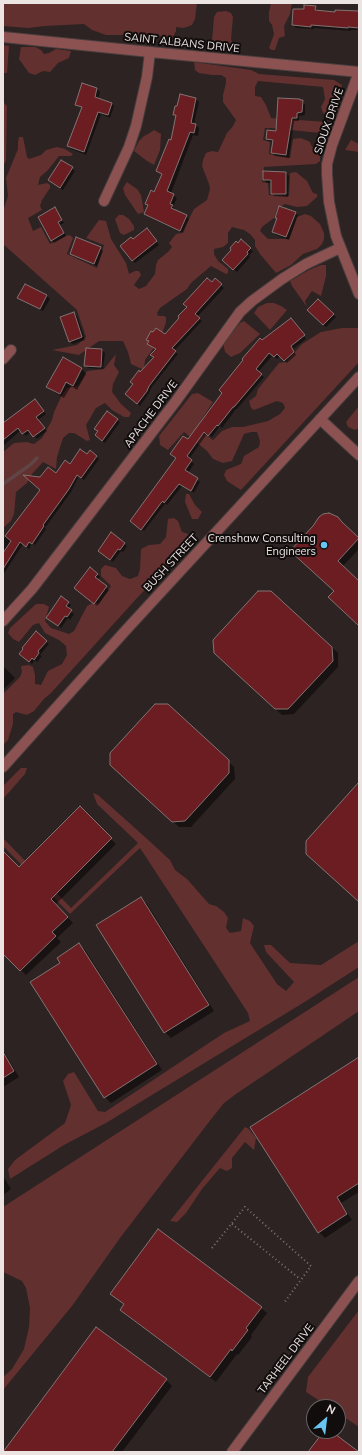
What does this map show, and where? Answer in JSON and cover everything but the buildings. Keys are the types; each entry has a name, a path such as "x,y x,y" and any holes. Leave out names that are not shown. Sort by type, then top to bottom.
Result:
{"street":[{"name":"SAINT ALBANS DRIVE","path":"3,37 359,72"},
{"path":"104,201 127,151 136,126 147,77 150,52"},
{"name":"SIOUX DRIVE","path":"359,72 332,145 328,164 329,202 332,222 340,248 359,294"},
{"name":"APACHE DRIVE","path":"3,621 36,585 176,401 240,312 252,301 282,279 306,264 340,248"},
{"path":"3,359 11,350"},
{"name":"BUSH STREET","path":"3,767 126,630 359,377"},
{"path":"320,419 359,455"},
{"name":"TARHEEL DRIVE","path":"232,1452 359,1281"}],"path":[{"path":"212,1248 245,1207 311,1266 300,1279 284,1303"},
{"path":"232,1224 300,1279"}],"shaded area":[{"path":"3,3 197,3 195,19 192,25 184,28 176,27 173,37 136,35 134,32 123,35 106,35 92,30 84,24 28,28 3,26"},
{"path":"271,3 292,3 290,14 284,26 285,36 279,38 275,50 269,48 274,34 272,25 269,21"},
{"path":"226,11 231,13 233,17 231,39 233,44 231,48 220,47 212,41 214,17 217,12"},
{"path":"3,45 9,46 7,73 3,73"},
{"path":"21,47 35,47 41,50 44,54 56,49 71,51 69,58 58,63 50,72 43,71 35,75 29,73 19,59"},
{"path":"194,62 251,70 259,74 334,80 342,85 340,104 338,112 335,116 323,113 321,107 325,99 323,87 258,81 255,87 255,96 261,97 271,118 327,122 328,129 320,133 265,128 263,140 270,142 269,154 290,158 293,139 301,138 310,142 312,147 317,149 320,155 320,161 316,164 264,167 262,182 268,183 269,195 289,196 290,173 296,172 307,181 313,193 317,194 317,197 307,206 297,207 285,204 277,209 274,218 262,227 260,231 268,239 289,239 297,217 305,214 311,216 320,224 324,233 322,244 317,249 303,254 291,265 276,273 260,254 255,246 255,240 250,234 244,230 232,227 228,233 228,243 223,247 214,249 214,254 218,261 228,269 228,273 226,274 211,266 191,283 187,289 160,308 157,313 158,316 166,317 166,322 155,346 145,360 144,370 131,364 123,341 99,341 79,355 52,350 77,345 86,337 77,310 3,244 3,207 4,208 8,196 6,178 18,149 19,137 23,137 27,157 29,159 41,155 46,150 57,147 65,149 73,154 71,156 59,156 48,170 40,177 38,185 47,183 50,185 50,188 42,200 40,206 42,210 28,218 33,231 41,227 50,244 68,235 71,236 73,238 67,254 97,268 104,245 86,238 99,220 106,221 111,239 126,263 129,274 139,271 141,275 134,285 139,289 146,286 155,274 158,260 172,247 169,243 176,234 182,233 194,209 207,200 210,189 202,166 203,160 206,153 212,151 218,152 227,133 236,120 223,102 226,78 221,75 199,73 195,70"},
{"path":"3,102 7,106 6,161 3,166"},
{"path":"154,130 161,134 160,150 154,165 134,151 139,141"},
{"path":"351,140 359,144 359,152 345,150"},
{"path":"127,182 137,189 141,195 144,212 138,214 125,195 123,188"},
{"path":"119,215 123,215 129,219 134,226 134,230 124,235 120,233 115,219"},
{"path":"321,265 326,265 326,276 321,296 312,291 305,301 307,307 290,281"},
{"path":"267,303 274,303 287,310 270,330 254,313 258,307"},
{"path":"244,321 260,334 240,353 231,357 225,352 223,343 240,323"},
{"path":"342,328 359,328 359,362 241,490 227,481 224,475 226,470 241,464 244,456 259,447 260,441 257,432 244,434 232,461 223,463 213,459 207,451 184,432 168,450 160,445 159,436 192,394 198,393 213,402 196,428 213,440 222,431 232,427 243,427 268,421 280,414 285,408 283,403 277,401 254,410 251,408 249,401 256,396 258,389 279,363 286,362 302,344 321,332"},
{"path":"116,354 114,365 119,372 113,384 112,392 121,404 131,413 129,417 124,417 112,410 105,403 96,408 86,425 90,440 87,441 74,433 69,433 63,438 57,457 56,469 43,462 32,474 27,483 16,492 14,514 11,521 3,528 3,452 14,443 27,442 34,444 42,438 52,420 61,397 67,388 78,386 87,371 104,369"},
{"path":"359,406 359,428 355,430 348,427 346,422"},
{"path":"186,494 189,494 195,505 202,512 198,519 192,519 185,502"},
{"path":"174,518 178,521 182,532 188,534 188,545 138,597 34,711 27,715 16,712 13,714 13,724 8,740 3,745 3,694 20,677 22,672 21,666 29,665 33,667 35,684 41,685 48,671 62,664 67,655 66,646 59,640 45,633 39,623 33,625 19,642 13,639 8,633 10,628 36,604 44,604 49,607 45,621 51,628 69,634 74,631 87,606 94,602 99,604 111,586 101,576 101,569 105,565 116,568 122,576 130,579 138,576 140,569 141,549 149,545 160,544 166,537 168,519"},
{"path":"21,768 27,768 25,774 3,799 3,786"},
{"path":"93,793 98,795 170,860 175,870 187,879 209,904 216,906 224,912 228,918 226,928 230,933 241,931 243,918 250,921 254,926 250,943 277,984 286,991 294,982 266,952 264,945 271,945 290,963 321,965 359,941 359,967 303,1003 106,1123 64,1145 10,1179 8,1169 15,1160 65,1123 71,1105 63,1081 68,1074 74,1072 98,1111 105,1112 224,1033 250,1021 248,1013 140,848 70,914 3,846 3,838 71,908 138,843 97,804"},
{"path":"359,977 359,1011 224,1103 120,1238 72,1306 3,1390 3,1377 12,1369 24,1349 29,1327 30,1308 26,1288 22,1281 3,1272 3,1207"},
{"path":"245,1127 249,1129 256,1138 254,1150 245,1142 232,1158 232,1168 227,1171 220,1168 202,1189 186,1213 177,1222 170,1221"},
{"path":"359,1310 359,1427 346,1418 346,1399 317,1399 306,1392 308,1377"}],"waterway":[{"path":"3,484 30,465 37,458"}],"place":[{"name":"Crenshaw Consulting Engineers","path":"324,545"}]}
